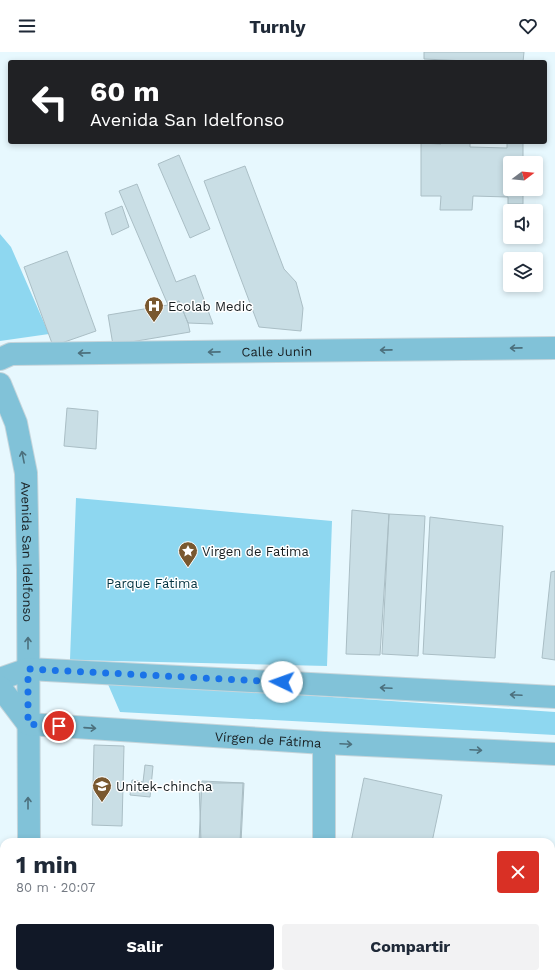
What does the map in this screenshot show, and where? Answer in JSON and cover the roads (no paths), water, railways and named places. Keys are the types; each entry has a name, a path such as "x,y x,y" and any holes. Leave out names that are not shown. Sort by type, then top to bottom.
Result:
{"street":[{"name":"Calle Junin","path":"0,360 11,354 555,348"},
{"name":"Avenida San Idelfonso","path":"0,384 16,423 26,473 29,838"},
{"path":"0,679 28,669 555,697"},
{"path":"0,687 28,724"},
{"name":"Vírgen de Fátima","path":"28,724 324,743 555,754"},
{"path":"324,743 324,838"},
{"path":"0,913 0,977"}],"place":[{"name":"Ecolab Medic","path":"154,323"},
{"name":"Virgen de Fatima","path":"188,568"},
{"name":"Unitek-chincha","path":"102,803"}],"park label":[{"name":"Parque Fátima","path":"152,583"}]}
